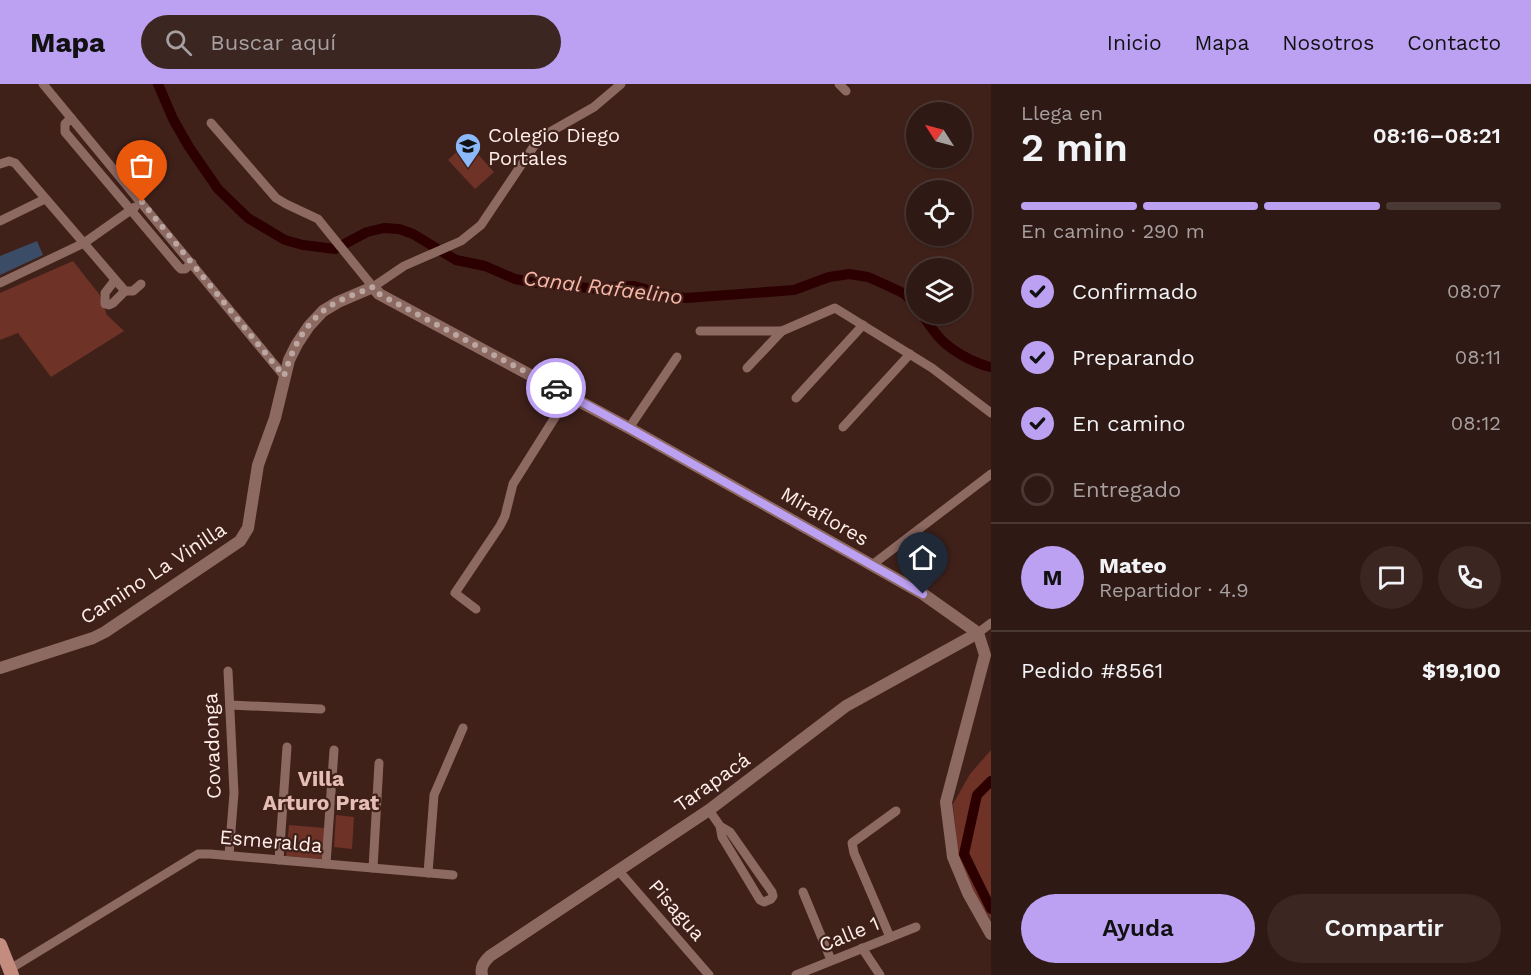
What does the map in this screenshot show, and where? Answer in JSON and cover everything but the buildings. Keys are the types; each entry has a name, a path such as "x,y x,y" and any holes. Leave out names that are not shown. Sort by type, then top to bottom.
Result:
{"main road":[{"path":"0,945 11,972"}],"street":[{"path":"43,84 284,376"},
{"name":"Camino La Vinilla","path":"0,668 99,635 240,541 248,528 258,465 274,418 289,360 297,344 315,319 330,306 373,287 404,266 448,248 466,237 481,225 534,146 542,138 594,107 621,84"},
{"path":"71,118 65,124 65,132 130,210 182,269 192,263"},
{"path":"211,123 276,198 318,219 373,287"},
{"path":"0,164 9,161 15,163 125,291"},
{"path":"0,221 45,198"},
{"path":"0,283 84,243 142,202"},
{"path":"116,280 105,293 105,304 113,303 125,291 133,291 141,284"},
{"name":"Miraflores","path":"373,287 379,294 629,428 923,594 978,633"},
{"path":"747,368 782,331 835,308 933,368 991,413"},
{"path":"796,398 862,325"},
{"path":"700,331 782,331"},
{"path":"843,427 910,354"},
{"path":"629,428 676,357"},
{"path":"476,609 455,593 500,526 505,516 513,483 568,395"},
{"path":"872,565 991,474"},
{"path":"991,623 978,633 985,656 946,802 953,857 968,893 991,934"},
{"name":"Tarapacá","path":"482,975 483,963 490,956 709,810 846,706 978,633"},
{"name":"Covadonga","path":"228,671 234,793 229,855"},
{"path":"230,705 321,709"},
{"path":"428,873 434,795 463,728"},
{"path":"279,860 287,747"},
{"path":"326,864 334,750"},
{"path":"373,868 379,763"},
{"path":"709,810 720,826 722,837 760,900 767,902 773,896 772,892 730,832 720,826"},
{"path":"890,937 854,853 852,843 896,811"},
{"name":"Esmeralda","path":"11,972 198,854 453,875"},
{"name":"Pisagua","path":"618,870 705,974"},
{"path":"803,892 831,960"},
{"name":"Calle 1","path":"802,974 831,960 916,927"},
{"path":"862,948 880,975"}],"shaded area":[{"path":"467,142 494,172 475,189 448,160"},
{"path":"73,261 99,294 107,315 124,331 51,377 18,333 0,340 0,293"},
{"path":"991,750 991,920 973,893 958,855 953,804 970,774"},
{"path":"336,815 354,817 352,849 334,847"},
{"path":"289,825 325,828 323,859 286,856"}],"waterway":[{"name":"Canal Rafaelino","path":"158,84 173,119 218,189 248,218 285,240 335,249 367,232 384,228 399,229 413,234 456,260 485,266 515,279 600,289 634,286 686,298 794,290 829,277 849,274 868,277 906,296"},
{"name":"Canal Rafaelino","path":"929,324 953,350 982,365 991,367"},
{"name":"Canal Rafaelino","path":"991,781 977,795 964,854 991,909"}],"way so far":[{"path":"142,202 284,376 297,344 315,319 330,306 373,287 379,294 556,388"}],"place":[{"name":"Colegio Diego Portales","path":"468,169"}],"district":[{"name":"Villa Arturo Prat","path":"321,790"}],"route":[{"path":"556,388 923,594"}]}
